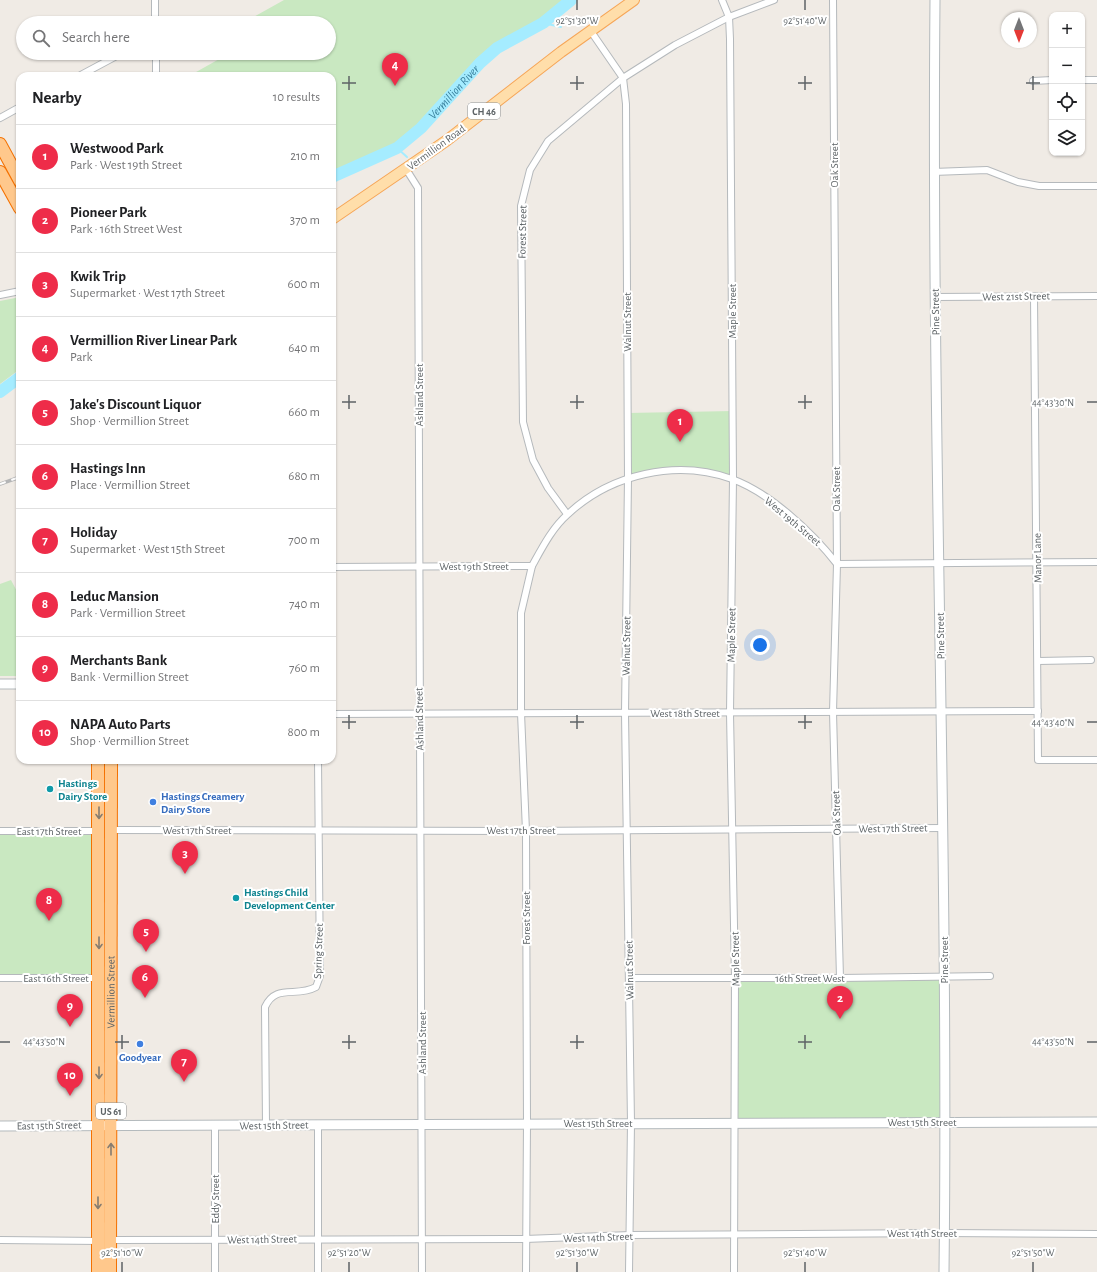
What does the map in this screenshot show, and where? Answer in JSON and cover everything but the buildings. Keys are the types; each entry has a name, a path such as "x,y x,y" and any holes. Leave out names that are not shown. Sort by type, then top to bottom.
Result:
{"highway":[{"path":"0,144 16,174"},
{"path":"0,172 16,201"},
{"name":"Vermillion Street","path":"98,764 98,978 105,1125"},
{"name":"Vermillion Street","path":"98,1272 104,1240 105,1125 112,978 111,764"},
{"name":"Vermillion Street","path":"104,1240 110,1272"}],"main road":[{"name":"Vermillion Road","path":"336,217 446,141 590,30 634,0"}],"street":[{"path":"155,0 155,16"},
{"name":"Maple Street","path":"722,0 729,17 733,479 730,713 735,978 735,1112 733,1123 734,1272"},
{"name":"Forest Street","path":"567,514 548,488 533,460 523,422 521,206 530,170 548,141 623,78 675,45 729,17 774,0"},
{"name":"Oak Street","path":"833,0 837,564 833,712 840,978"},
{"name":"Pine Street","path":"935,0 933,172 943,828 944,1272"},
{"name":"Walnut Street","path":"590,30 623,78 626,104 628,478 625,713 630,978 631,1123 629,1272"},
{"path":"86,72 109,60"},
{"path":"156,60 156,72"},
{"path":"1033,81 1049,80"},
{"path":"1085,80 1097,80"},
{"path":"0,118 16,109"},
{"name":"Ashland Street","path":"406,169 418,188 422,1272"},
{"path":"933,172 987,170 1018,182 1039,186 1097,186"},
{"path":"0,295 16,292"},
{"name":"Manor Lane","path":"1034,296 1038,760 1097,760"},
{"name":"West 21st Street","path":"934,297 1097,296"},
{"name":"West 19th Street","path":"336,567 532,566 547,539 567,514 595,493 628,478 650,473 681,470 718,474 733,479 772,501 824,547 837,564"},
{"path":"837,564 1097,562"},
{"name":"Forest Street","path":"526,1272 526,831 521,713 521,613 532,566"},
{"path":"1038,661 1091,660"},
{"path":"0,684 16,684"},
{"name":"West 18th Street","path":"336,714 1038,711"},
{"name":"Spring Street","path":"266,1125 265,1007 269,997 278,992 306,992 316,987 320,976 318,764"},
{"name":"West 17th Street","path":"99,830 526,831 627,829 943,828"},
{"name":"East 17th Street","path":"0,831 99,830"},
{"name":"16th Street West","path":"630,978 990,976"},
{"name":"East 16th Street","path":"0,978 112,978"},
{"name":"West 15th Street","path":"105,1125 215,1126 527,1123 1097,1122"},
{"name":"East 15th Street","path":"0,1126 105,1125"},
{"path":"318,1125 318,1272"},
{"name":"Eddy Street","path":"215,1126 215,1272"},
{"name":"West 14th Street","path":"0,1240 215,1240 317,1238 525,1239 630,1235 945,1233 1097,1234"}],"green space":[{"path":"284,0 571,0 543,23 497,48 480,63 421,128 397,148 336,175 336,72 196,72 217,60 336,60 336,16 255,16"},
{"path":"16,298 16,372 0,384 0,301"},
{"path":"733,411 733,479 681,470 628,478 627,413"},
{"path":"11,580 16,589 16,676 0,676 0,584"},
{"path":"0,831 99,831 98,978 0,978"},
{"path":"944,976 944,1122 733,1123 735,978"}],"waterway":[{"name":"Vermillion River","path":"336,175 397,148 421,128 480,63 497,48 543,23 571,0"},
{"path":"543,23 561,27"},
{"path":"397,148 407,157"},
{"name":"Vermillion River","path":"0,392 16,380"}],"railway":[{"path":"0,484 16,478"}],"place":[{"name":"Vermillion River Linear Park","path":"395,86"},
{"name":"Westwood Park","path":"680,442"},
{"name":"Hastings Dairy Store","path":"50,789"},
{"name":"Hastings Creamery Dairy Store","path":"153,802"},
{"name":"Kwik Trip","path":"185,874"},
{"name":"Hastings Child Development Center","path":"236,898"},
{"name":"Leduc Mansion","path":"49,921"},
{"name":"Jake's Discount Liquor","path":"146,952"},
{"name":"Hastings Inn","path":"145,998"},
{"name":"Pioneer Park","path":"840,1019"},
{"name":"Merchants Bank","path":"70,1027"},
{"name":"Goodyear","path":"140,1044"},
{"name":"Holiday","path":"184,1082"},
{"name":"NAPA Auto Parts","path":"70,1096"}]}
